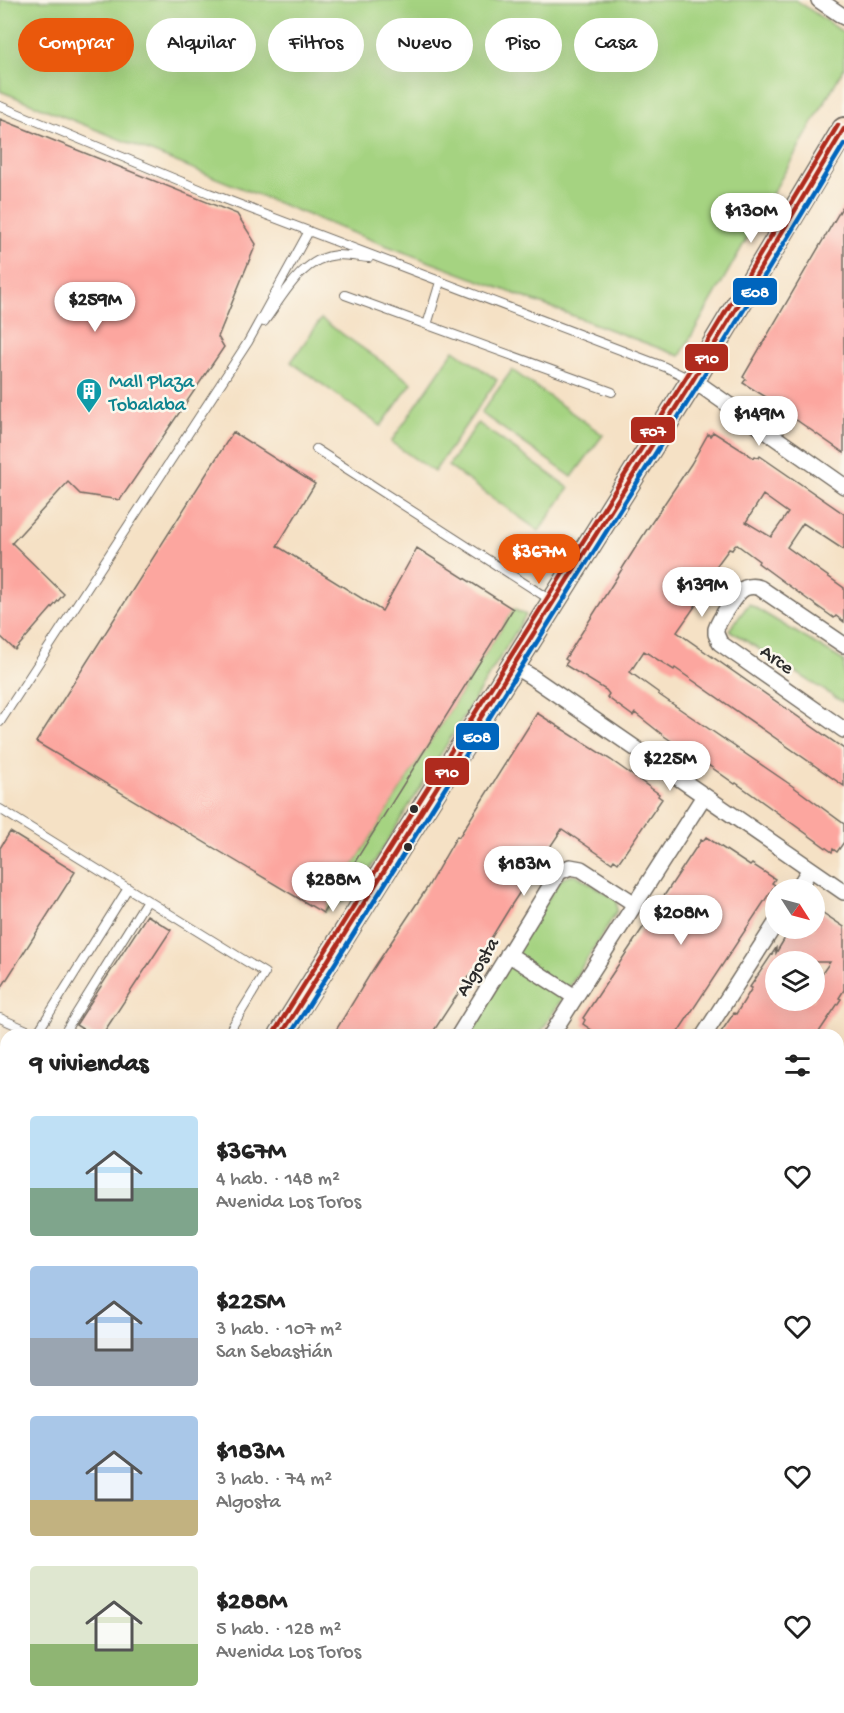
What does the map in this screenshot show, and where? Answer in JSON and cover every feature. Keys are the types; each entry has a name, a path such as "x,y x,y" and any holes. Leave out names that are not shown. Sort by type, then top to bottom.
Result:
{"main road":[{"path":"285,1029 693,380 844,129"}],"street":[{"path":"819,0 844,17"},
{"path":"693,380 844,486"},
{"name":"Arce","path":"844,645 755,586 749,586 740,591 716,629 720,643 844,730"},
{"path":"512,665 844,892"},
{"path":"555,1029 704,796"},
{"name":"Algosta","path":"463,1029 555,876 564,869 575,867 580,869 635,904"},
{"path":"804,879 810,869"},
{"path":"708,1029 766,939"},
{"path":"508,954 575,997"}],"lane":[{"path":"0,106 208,193 665,367 693,380"},
{"path":"248,342 309,231"},
{"path":"0,722 248,342 299,274 313,262 336,255 380,259"},
{"path":"428,325 440,282"},
{"path":"345,295 612,392"},
{"path":"316,449 553,601"},
{"path":"0,809 265,973 231,1029"},
{"path":"41,1029 128,888"},
{"path":"67,1029 147,900"},
{"path":"0,1018 24,1029"}],"green space":[{"path":"0,0 796,0 844,33 844,68 680,356 345,230 0,91"},
{"path":"321,319 412,383 381,426 291,362"},
{"path":"454,350 497,380 434,472 391,442"},
{"path":"512,370 603,435 572,477 481,413"},
{"path":"478,423 569,488 539,531 448,466"},
{"path":"749,604 844,661 844,703 729,630"},
{"path":"513,609 526,615 355,894 323,913"},
{"path":"575,874 617,900 617,911 543,1029 469,1029 560,879"}],"building":[{"name":"Mall Plaza Tobalaba","path":"0,119 237,214 256,244 218,337 224,347 120,500 80,494 68,482 12,543 64,594 15,650 0,636"},
{"path":"844,204 844,453 782,410 784,408 743,383 746,379 743,377"},
{"path":"233,432 315,484 277,546 382,611 417,548 513,609 323,913 36,742"},
{"path":"713,432 754,458 760,456 844,514 844,550 803,523 787,547 844,588 844,622 836,616 834,618 807,599 736,544 732,550 729,549 712,572 714,579 677,632 844,749 844,786 675,668 674,670 644,651 630,672 844,824 844,842 837,852 833,849 832,852 736,783 664,736 635,713 633,716 607,697 609,694 606,690 565,665 568,661 565,659 646,531 691,464 708,434 710,436","holes":["763,495 788,513 771,537 746,522"]},
{"path":"537,713 611,760 659,794 658,796 662,799 618,863 614,860 612,863 562,829 512,904 482,953 484,954 435,1029 337,1029 427,888 457,836 459,837"},
{"path":"10,832 75,872 0,990 0,848"},
{"path":"706,837 750,866 752,864 775,879 765,879 765,900 680,1029 590,1029 583,1024 585,1020 583,1018 701,840 703,841"},
{"path":"825,914 844,927 844,990 839,998 841,999 821,1029 723,1029 734,1013 736,1014 765,964 765,1011 825,1011 825,969 830,962 825,962 825,951 777,951 784,939 825,939"},
{"path":"147,915 171,930 106,1029 82,1029 76,1025"}],"transit line":[{"name":"F07","path":"276,1029 687,376 838,125"},
{"name":"F10","path":"285,1029 693,380 844,129"},
{"name":"E08","path":"294,1029 699,384 844,144"}],"place":[{"name":"Mall Plaza Tobalaba","path":"89,414"}]}
